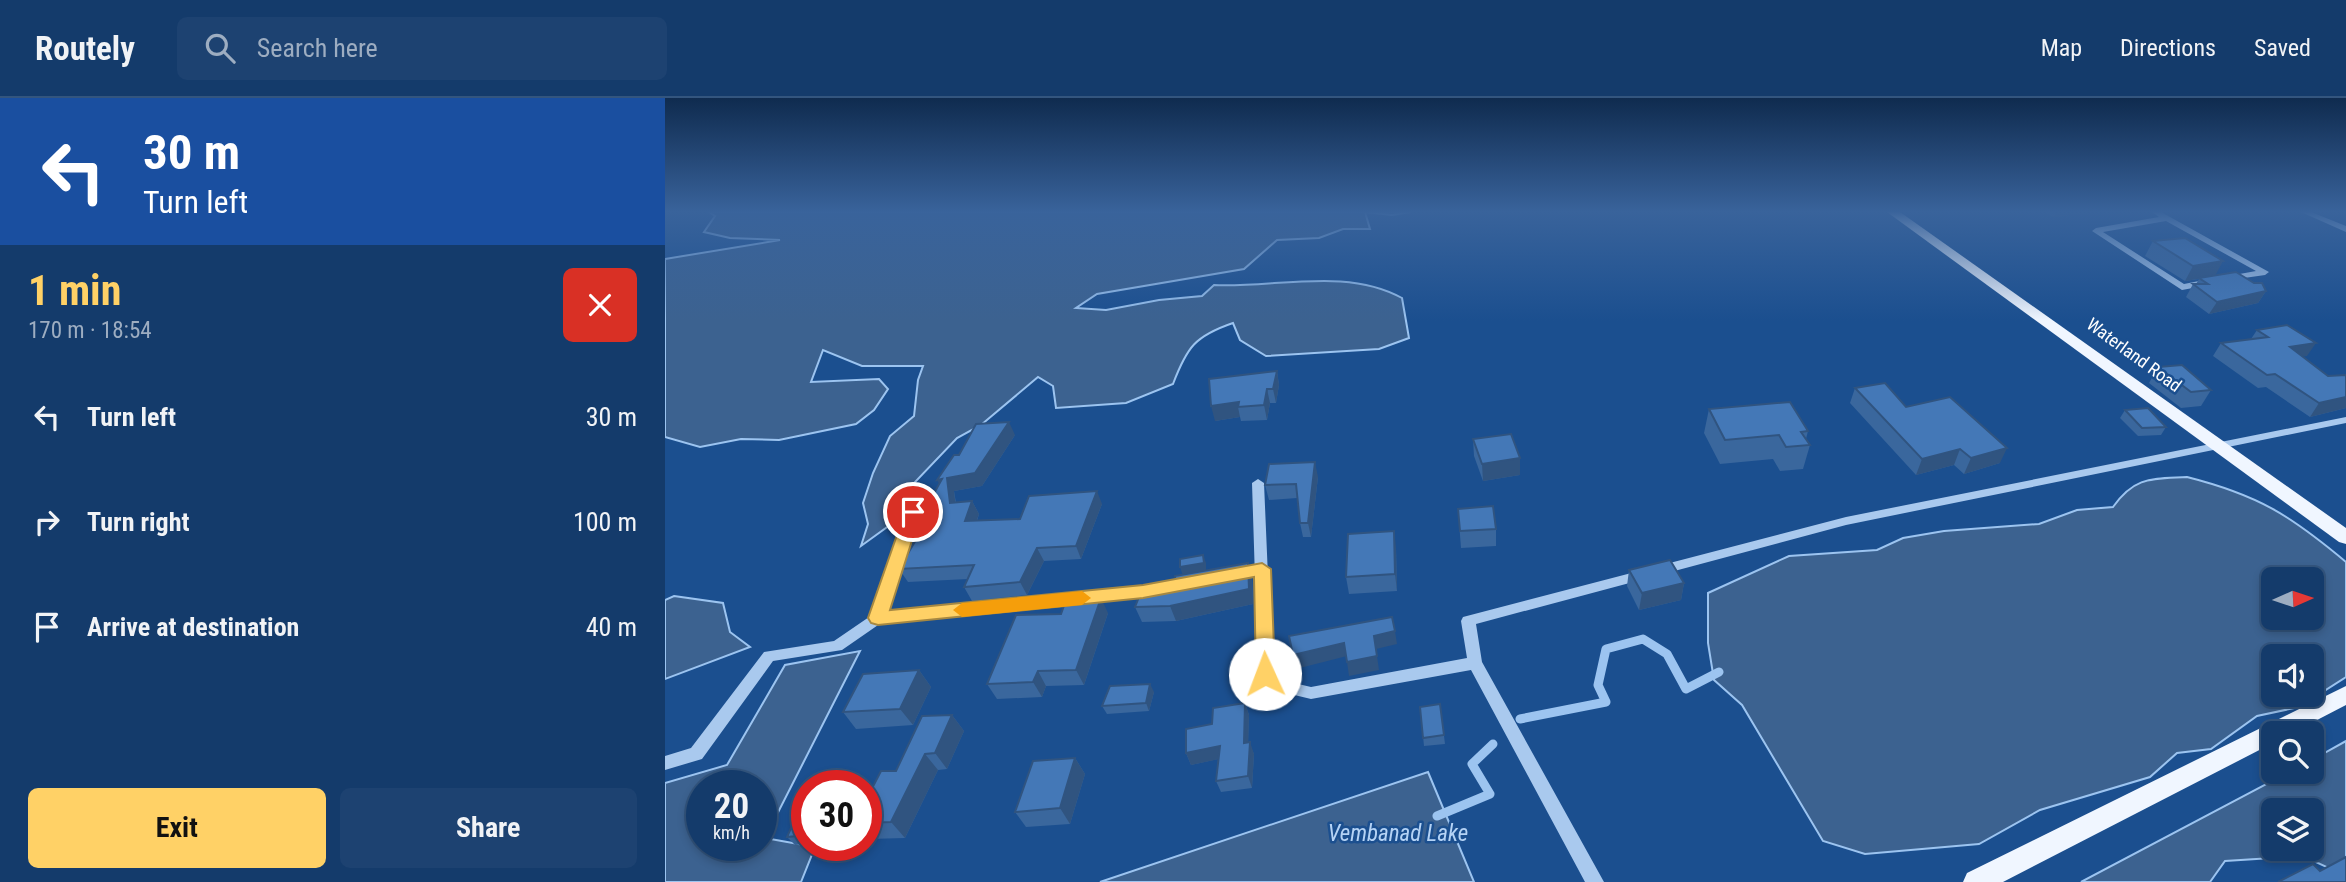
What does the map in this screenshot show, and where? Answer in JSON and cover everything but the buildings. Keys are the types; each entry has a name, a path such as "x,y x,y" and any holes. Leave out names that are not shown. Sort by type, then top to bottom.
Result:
{"main road":[{"name":"Waterland Road","path":"1944,249 2346,537"},
{"path":"1976,882 2346,695"}],"street":[{"path":"2124,249 2182,287 2265,272 2222,249"},
{"path":"1595,882 1475,663 1468,621 1846,521 2216,444 2346,420"},
{"path":"1258,483 1255,570 1265,674 1291,689 1311,693 1475,663"},
{"path":"878,618 913,512"},
{"path":"665,763 696,754 769,656 837,646 878,618 1143,591 1209,579"}],"water":[{"path":"728,249 1267,249 1244,269 1097,294 1076,308 1106,310 1159,300 1202,296 1214,285 1310,281 1358,283 1402,298 1409,338 1379,349 1266,356 1240,340 1233,323 1194,344 1173,384 1126,403 1056,408 1053,386 1038,377 981,425 957,438 915,482 894,522 861,546 868,524 863,503 873,473 890,436 914,416 918,380 923,366 862,366 823,350 811,382 879,379 888,389 874,410 856,424 779,440 741,439 700,447 665,437 665,259"},
{"path":"2187,477 2254,499 2308,531 2346,562 2346,677 2324,691 2324,644 2261,644 2261,707 2299,707 2257,716 2211,749 2177,753 2150,777 2040,810 1979,844 1865,854 1823,841 1742,705 1714,680 1708,643 1708,593 1789,556 1877,550 1903,538 1944,531 2039,524 2077,510 2113,507 2137,484 2154,479"},
{"path":"674,596 723,603 730,632 750,647 665,679 665,600"},
{"path":"860,651 800,770 791,770 791,787 777,814 777,770 710,770 727,765 785,665"},
{"path":"2346,741 2346,876 2314,861 2324,861 2324,798 2261,798 2261,859 2225,861 2210,882 2081,882 2266,784 2324,784 2324,753"},
{"name":"Vembanad Lake","path":"1428,772 1474,882 1100,882"},
{"path":"686,777 686,861 777,861 777,840 791,843 791,861 809,861 801,882 665,882 665,783"}],"waterway":[{"path":"1520,719 1606,702 1598,685 1606,649 1643,639 1667,654 1686,689 1719,672"},
{"path":"1437,816 1490,794 1472,764 1493,744"}],"slow traffic":[{"path":"962,610 1082,598"}],"route":[{"path":"913,512 878,618 1143,591 1262,569 1265,674"}]}
